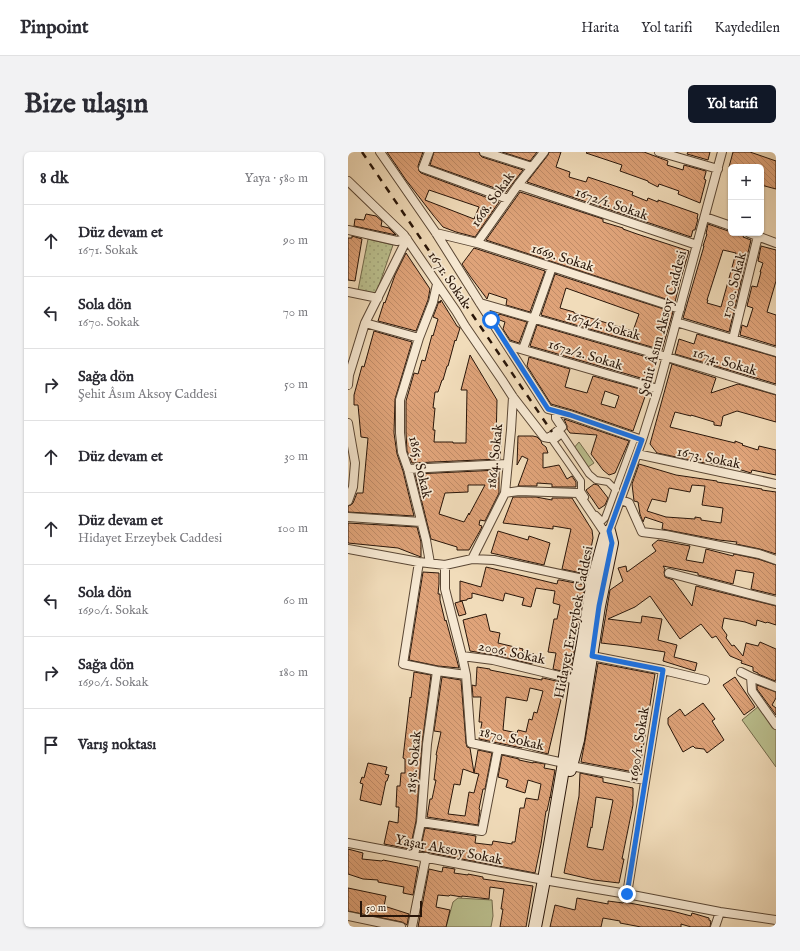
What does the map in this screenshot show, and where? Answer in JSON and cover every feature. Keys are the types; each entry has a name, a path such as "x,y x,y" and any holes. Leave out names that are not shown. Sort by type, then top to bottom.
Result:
{"main road":[{"name":"Hidayet Erzeybek Caddesi","path":"542,927 547,880 567,764 576,680 593,581 605,537 609,531"},
{"name":"Hidayet Erzeybek Caddesi","path":"567,764 578,740 599,606 612,543 609,531"},
{"name":"Hidayet Erzeybek Caddesi","path":"535,927 547,880"}],"street":[{"name":"1671. Sokak","path":"348,181 404,235 513,397 544,437 549,438 562,428 556,418 556,412 548,409 436,233 380,152"},
{"path":"429,152 423,168 508,199"},
{"path":"484,152 532,167"},
{"name":"1668. Sokak","path":"477,243 518,185 544,152"},
{"path":"659,152 718,169"},
{"name":"Şehit Âsım Aksoy Caddesi","path":"609,531 637,454 638,439 658,390 722,152"},
{"name":"1672/1. Sokak","path":"518,185 697,245"},
{"path":"705,217 728,225"},
{"path":"348,230 397,241 407,239"},
{"name":"1669. Sokak","path":"436,233 477,243 552,266 680,309"},
{"path":"758,236 776,243"},
{"name":"1700. Sokak","path":"733,339 758,236"},
{"path":"348,385 349,375 365,323 407,239"},
{"path":"523,349 552,266"},
{"name":"1865. Sokak","path":"430,563 408,469 402,452 400,433 400,400 419,338 433,302 437,284"},
{"path":"348,292 378,298"},
{"name":"1674/1. Sokak","path":"480,303 667,357"},
{"path":"676,322 776,352"},
{"path":"365,323 419,338"},
{"name":"1672/2. Sokak","path":"507,345 658,390"},
{"name":"1674. Sokak","path":"667,357 776,390"},
{"name":"1864. Sokak","path":"472,560 505,493 513,397"},
{"path":"556,412 570,415 638,439 605,518 602,521 581,491 581,481 553,441 562,434 589,474 596,480 608,482 616,490"},
{"path":"348,423 350,444 355,463 353,487 348,500"},
{"name":"1673. Sokak","path":"637,454 776,484"},
{"path":"408,469 507,464"},
{"path":"505,493 518,491 578,493 603,530 609,531"},
{"path":"621,500 629,504 642,532 666,535 759,554 776,560"},
{"path":"348,517 421,522"},
{"path":"348,549 419,562 445,565 472,560 494,560 593,581"},
{"path":"419,562 403,664 466,675 462,656"},
{"name":"2006. Sokak","path":"445,565 445,589 462,656 493,660 576,680"},
{"path":"669,573 776,601"},
{"path":"592,656 705,680"},
{"name":"1690/1. Sokak","path":"627,894 663,670"},
{"name":"1858. Sokak","path":"414,855 421,822 427,744 437,671"},
{"path":"741,672 776,687"},
{"name":"1870. Sokak","path":"466,675 470,743 645,780"},
{"path":"751,677 752,691 776,725"},
{"path":"421,822 482,832 498,749"},
{"name":"Yaşar Aksoy Sokak","path":"348,844 426,857 720,912 776,920"},
{"path":"412,927 426,857"},
{"path":"716,927 720,912"},
{"path":"348,916 401,927"}],"green space":[{"path":"368,239 393,245 376,294 358,290"},
{"path":"579,442 594,463 588,467 584,465 573,449"},
{"path":"759,706 776,730 776,767 742,720"},
{"path":"458,898 492,900 493,916 491,927 446,927 453,902"}],"building":[{"path":"387,152 423,152 418,166 421,173 499,202 475,237 443,227 406,180","holes":["429,190 479,207 474,219 425,200"]},
{"path":"434,152 479,152 482,157 523,170 506,192 430,165"},
{"path":"502,152 537,152 530,161"},
{"path":"549,152 561,152 556,167 570,172 569,177 586,182 588,177 633,192 632,195 647,201 648,198 658,202 658,200 698,214 695,230 693,230 691,237 527,182"},
{"path":"644,152 668,161 667,165 683,170 684,165 706,171 704,179 706,180 700,203 678,194 679,191 659,184 658,187 648,181 620,171 622,165 586,153"},
{"path":"688,152 710,152 708,160 687,154"},
{"path":"733,152 750,152 776,161 776,189 764,186 764,164 730,164"},
{"path":"520,192 603,219 603,222 689,251 675,302 486,240"},
{"path":"366,214 376,216 382,221 381,226 389,228 396,235 354,226 355,219 364,220"},
{"path":"708,224 728,231 728,236 744,236 751,240 729,332 683,318 707,234","holes":["723,250 736,253 721,307 707,303 707,300"]},
{"path":"352,236 362,239 355,281 348,280 348,238 352,238"},
{"path":"761,246 776,250 776,281 767,312 776,315 776,346 740,335 742,325 747,327 753,308 747,306 752,286 757,287 761,272 763,263 758,261"},
{"path":"474,248 545,271 530,312 506,305 507,299 489,293 487,299 462,264"},
{"path":"406,253 430,289 428,300 416,331 378,321 395,275"},
{"path":"555,274 673,312 662,350 541,315","holes":["566,288 639,314 633,331 560,308"]},
{"path":"441,300 457,326 460,328 443,380 438,392 435,392 433,408 435,408 433,430 435,430 434,442 466,443 467,390 461,390 470,355 497,400 496,443 501,443 500,459 412,463 407,451 406,401 414,373 418,374 422,360 425,361 438,319 433,317 439,301 440,303"},
{"path":"499,314 527,322 519,343 510,340 503,329 505,322 497,319"},
{"path":"537,325 657,360 651,381 530,346"},
{"path":"374,331 412,342 395,399 394,433 397,454 403,471 414,516 348,512 348,506 353,503 357,493 363,493 368,438 361,437 358,405 354,405 354,395"},
{"path":"697,334 776,357 776,384 675,354 679,339 694,344"},
{"path":"529,357 570,369 565,387 587,393 593,376 647,391 633,431 551,404 527,366","holes":["605,391 619,396 615,408 601,404"]},
{"path":"672,364 716,378 711,393 738,384 776,395 776,422 737,411 723,416 721,426 714,425 714,422 691,415 675,412 670,427 735,443 735,441 758,450 759,446 776,450 776,475 752,470 751,473 725,465 725,467 657,453 650,444"},
{"path":"564,419 629,441 615,473 609,475 603,470 591,454 597,435 570,433"},
{"path":"518,436 537,437 546,447 548,453 543,453 543,468 559,465 567,479 572,476 576,482 576,487 552,487 552,484 537,483 537,486 518,486 528,459 522,456 517,465"},
{"path":"639,464 676,475 776,492 776,554 736,544 737,542 662,529 663,523 645,517 643,522 638,502 634,501 632,484","holes":["692,485 705,486 702,505 723,508 721,523 701,520 701,518 695,517 695,519 666,517 647,511 652,499 666,502 669,488 690,492"]},
{"path":"499,470 499,493 485,521 480,520 479,525 482,526 481,529 469,550 457,550 457,547 431,539 415,474","holes":["468,485 485,485 464,522 439,514 445,493 468,492"]},
{"path":"594,484 598,485 608,498 605,505 599,509 586,490"},
{"path":"513,497 536,497 552,500 552,498 572,498 592,530 593,538 586,574 562,569 571,529 553,526 553,529 503,523"},
{"path":"348,523 417,527 421,542 421,557 398,548 348,543"},
{"path":"498,531 528,540 529,536 550,543 544,565 491,553"},
{"path":"658,540 690,546 686,560 703,563 706,549 733,556 734,554 758,559 776,565 776,595 751,589 754,573 736,570 733,584 698,575 698,573 663,566 665,569 665,577 673,580 692,606 696,586 776,606 776,625 757,620 756,626 745,622 724,618 722,628 727,635 726,638 732,646 734,645 743,656 746,643 758,646 760,642 776,649 775,681 758,674 753,671 753,667 741,663 742,661 730,656 716,636 712,638 701,624 680,639 650,596 635,607 608,619 641,623 642,616 662,619 658,640 677,645 674,657 697,663 695,671 663,661 665,652 601,643 610,590 623,581 618,568 626,566 627,572 656,551 652,545"},
{"path":"486,567 557,584 558,580 560,580 585,585 575,648 569,673 553,669 556,653 548,652 554,619 557,619 560,605 553,603 555,591 536,588 531,607 522,605 524,598 505,593 503,601 472,593 472,598 460,601 460,581 481,587"},
{"path":"423,572 439,573 438,594 440,594 445,621 446,620 459,668 438,666 409,660"},
{"path":"462,601 466,614 459,616 455,603"},
{"path":"486,614 490,631 500,633 498,643 523,649 522,652 534,654 532,664 470,651 463,620"},
{"path":"598,663 655,674 639,773 581,762"},
{"path":"477,667 565,683 548,754 522,747 479,739 482,722 479,722 481,697 473,697 472,685 476,686","holes":["530,688 543,691 537,713 534,712 532,720 529,719 526,732 518,730 517,733 503,730 506,697 527,701"]},
{"path":"414,672 431,675 422,744 416,821 410,849 384,844 389,821 398,823 399,807 396,807 397,786 400,786 401,773 405,773 405,759 403,758"},
{"path":"442,677 461,680 466,743 467,747 470,748 474,773 478,750 492,753 485,789 483,789 479,809 478,825 427,817 430,799 432,799 436,780 434,780 436,755 441,732 434,731","holes":["463,769 479,774 474,793 469,792 465,816 448,814 454,784 460,785"]},
{"path":"735,677 755,707 744,715 723,685"},
{"path":"757,685 776,692 776,698 772,705 776,708 776,715 757,689"},
{"path":"703,703 715,719 712,721 724,740 707,753 704,749 695,748 693,746 683,752 668,724 668,718 680,709 685,716"},
{"path":"502,755 533,763 545,764 544,768 555,770 535,873 420,851 425,828 476,836 475,843 492,845 493,841 512,844 512,842 515,842 520,808 524,808 526,798 538,800 541,784 528,780 525,793 506,787 508,780 498,777"},
{"path":"368,763 387,767 385,774 389,775 386,781 381,805 360,800 363,784 360,783 362,777 364,778"},
{"path":"580,773 603,778 603,782 633,788 633,805 622,859 624,859 619,883 594,880 564,873 579,796","holes":["596,797 613,800 603,850 587,847 591,827 592,828"]},
{"path":"348,849 363,853 362,859 383,860 418,867 413,895 403,893 404,887 378,882 378,880 363,879 348,874"},
{"path":"443,867 455,869 454,873 468,874 483,877 483,879 533,886 526,927 500,927 504,889 490,887 489,899 438,895 436,907 450,910 446,927 418,927 429,869 442,872"},
{"path":"348,888 386,896 384,906 409,914 407,925 402,922 348,911"},
{"path":"577,898 608,904 608,901 624,902 691,916 692,913 709,918 711,921 710,927 691,927 681,924 681,927 641,927 603,918 601,927 550,927 555,905 575,910"}],"railway":[{"path":"362,152 552,432"}],"route":[{"path":"491,320 548,409 642,440 609,531 612,543 599,606 592,656 663,670 627,894"}]}
